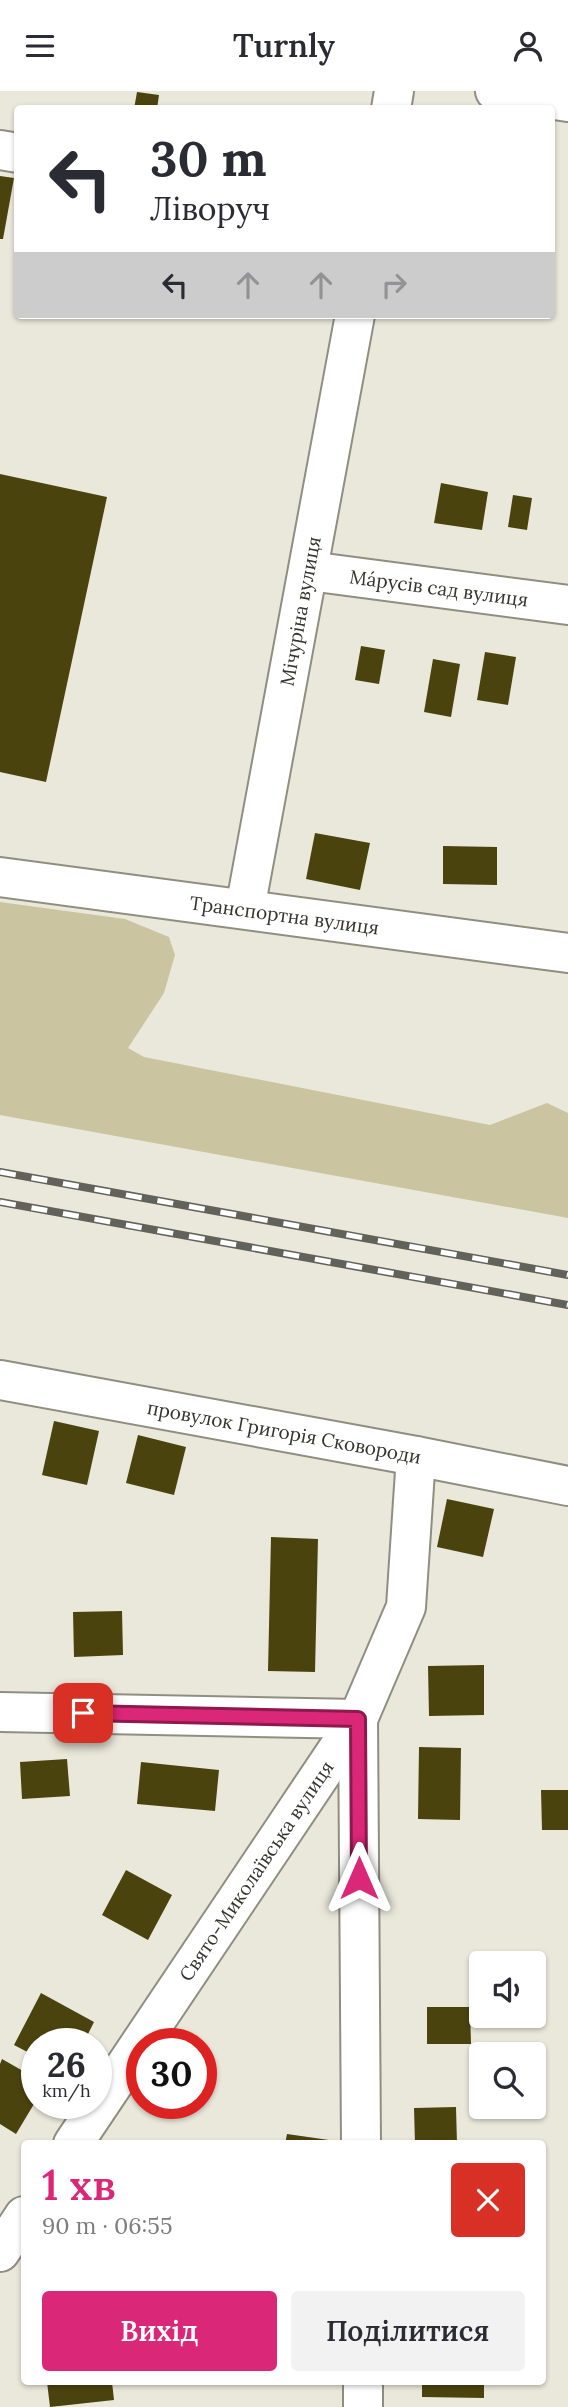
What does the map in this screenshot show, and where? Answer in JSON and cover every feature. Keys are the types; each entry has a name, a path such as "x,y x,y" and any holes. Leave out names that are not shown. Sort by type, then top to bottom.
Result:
{"street":[{"path":"495,91 568,102"},
{"name":"Мічуріна вулиця","path":"245,909 354,319"},
{"name":"Мáрусів сад вулиця","path":"309,571 568,605"},
{"name":"Транспортна вулиця","path":"0,877 568,953"},
{"name":"провулок Григорія Сковороди","path":"0,1380 416,1455 568,1486"},
{"name":"Свято-Миколаївська вулиця","path":"76,2140 358,1719 406,1607 416,1455"},
{"path":"0,1711 358,1719 361,2140"},
{"path":"0,2252 21,2220"},
{"path":"363,2385 363,2407"}],"shaded area":[{"path":"0,902 125,919 169,937 175,955 164,993 128,1048 144,1057 490,1125 547,1103 568,1113 568,1218 0,1115"}],"building":[{"path":"137,92 159,95 158,105 135,105"},
{"path":"0,176 14,178 3,239 0,239"},
{"path":"0,474 107,497 46,782 0,772"},
{"path":"441,483 488,492 482,530 434,523"},
{"path":"513,495 532,498 527,530 508,527"},
{"path":"361,646 385,650 379,684 355,680"},
{"path":"485,652 516,657 508,705 477,700"},
{"path":"433,659 460,664 451,717 424,712"},
{"path":"315,833 370,843 360,890 306,879"},
{"path":"443,846 497,847 497,885 443,884"},
{"path":"54,1421 99,1431 87,1485 42,1475"},
{"path":"138,1435 186,1447 174,1495 126,1483"},
{"path":"447,1499 494,1509 483,1557 437,1547"},
{"path":"271,1537 318,1539 315,1672 268,1671"},
{"path":"122,1611 123,1655 74,1657 73,1612"},
{"path":"484,1665 484,1715 429,1716 428,1666"},
{"path":"419,1747 461,1748 460,1820 418,1819"},
{"path":"67,1759 70,1796 22,1799 20,1762"},
{"path":"141,1762 219,1770 215,1811 137,1804"},
{"path":"541,1790 568,1790 568,1830 542,1830"},
{"path":"126,1870 172,1895 148,1940 102,1915"},
{"path":"41,1993 94,2022 91,2028 23,2028"},
{"path":"427,2007 469,2007 469,2044 427,2044"},
{"path":"21,2032 21,2049 14,2045"},
{"path":"2,2059 21,2070 21,2119 25,2119 16,2134 0,2124"},
{"path":"456,2107 457,2140 415,2140 414,2108"},
{"path":"287,2134 329,2140 286,2140"},
{"path":"47,2385 112,2385 114,2400 50,2407"},
{"path":"422,2385 484,2385 484,2398 422,2397"}],"railway":[{"path":"0,1172 568,1275"},
{"path":"0,1202 568,1305"}],"route":[{"path":"83,1713 358,1719 359,1878"}]}
